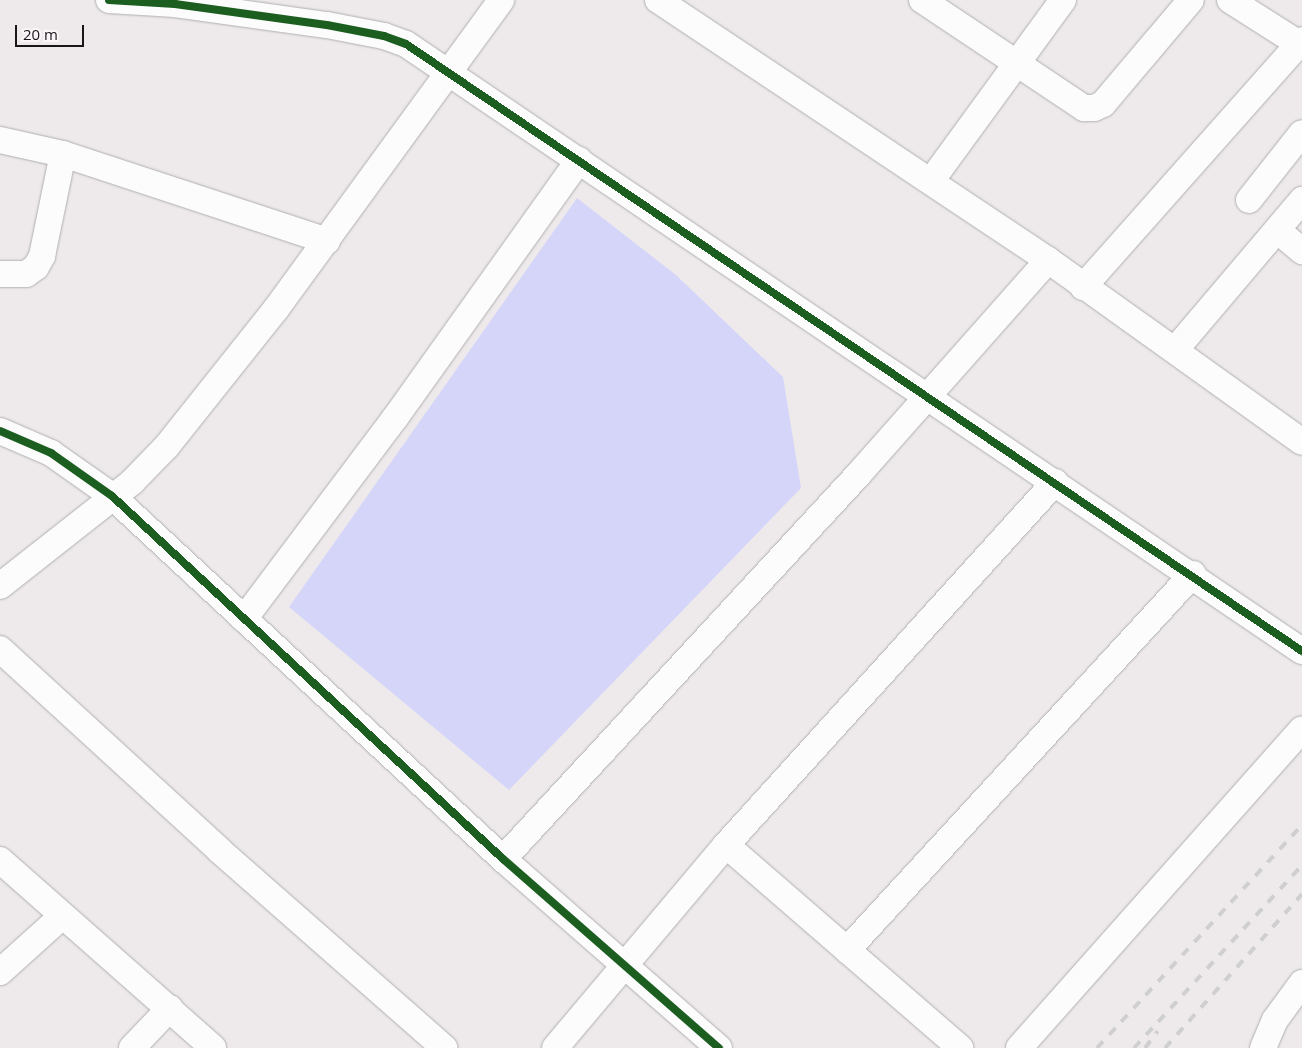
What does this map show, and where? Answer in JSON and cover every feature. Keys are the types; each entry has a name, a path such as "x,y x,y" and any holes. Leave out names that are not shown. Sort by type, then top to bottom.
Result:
{"street":[{"path":"109,0 175,4 384,36 406,44 1193,574 1302,651"},
{"path":"0,586 112,496 167,446 327,241 501,0"},
{"path":"658,0 1048,260 1083,287 1175,350 1302,442"},
{"path":"922,0 1084,108 1094,108 1103,104 1191,0"},
{"path":"931,181 1063,0"},
{"path":"1083,287 1297,55 1230,0"},
{"path":"1249,200 1302,133"},
{"path":"0,140 62,154 327,241"},
{"path":"0,274 26,274 36,266 42,256 62,154"},
{"path":"244,619 395,418 579,160"},
{"path":"1175,350 1302,200"},
{"path":"1276,230 1302,250"},
{"path":"503,859 928,396 1048,260"},
{"path":"0,431 51,453 112,496 503,859 719,1048"},
{"path":"555,1048 726,845 1056,482"},
{"path":"847,950 1193,574"},
{"path":"0,649 219,850 444,1048"},
{"path":"1018,1048 1302,729"},
{"path":"726,845 960,1048"},
{"path":"0,860 60,917 170,1008 213,1048"},
{"path":"0,972 60,917"},
{"path":"1263,1048 1275,1020 1302,983"},
{"path":"132,1048 170,1008"}],"water":[{"path":"577,198 676,275 783,377 801,488 509,790 289,607"}],"railway":[{"path":"1097,1048 1302,825"},
{"path":"1134,1048 1302,865"},
{"path":"1165,1048 1302,894"},
{"path":"1145,1048 1158,1031"}],"cycle path":[{"path":"109,0 175,4 327,25 384,36 406,44 1302,651"},
{"path":"0,431 51,453 112,496 503,859 719,1048"}]}
